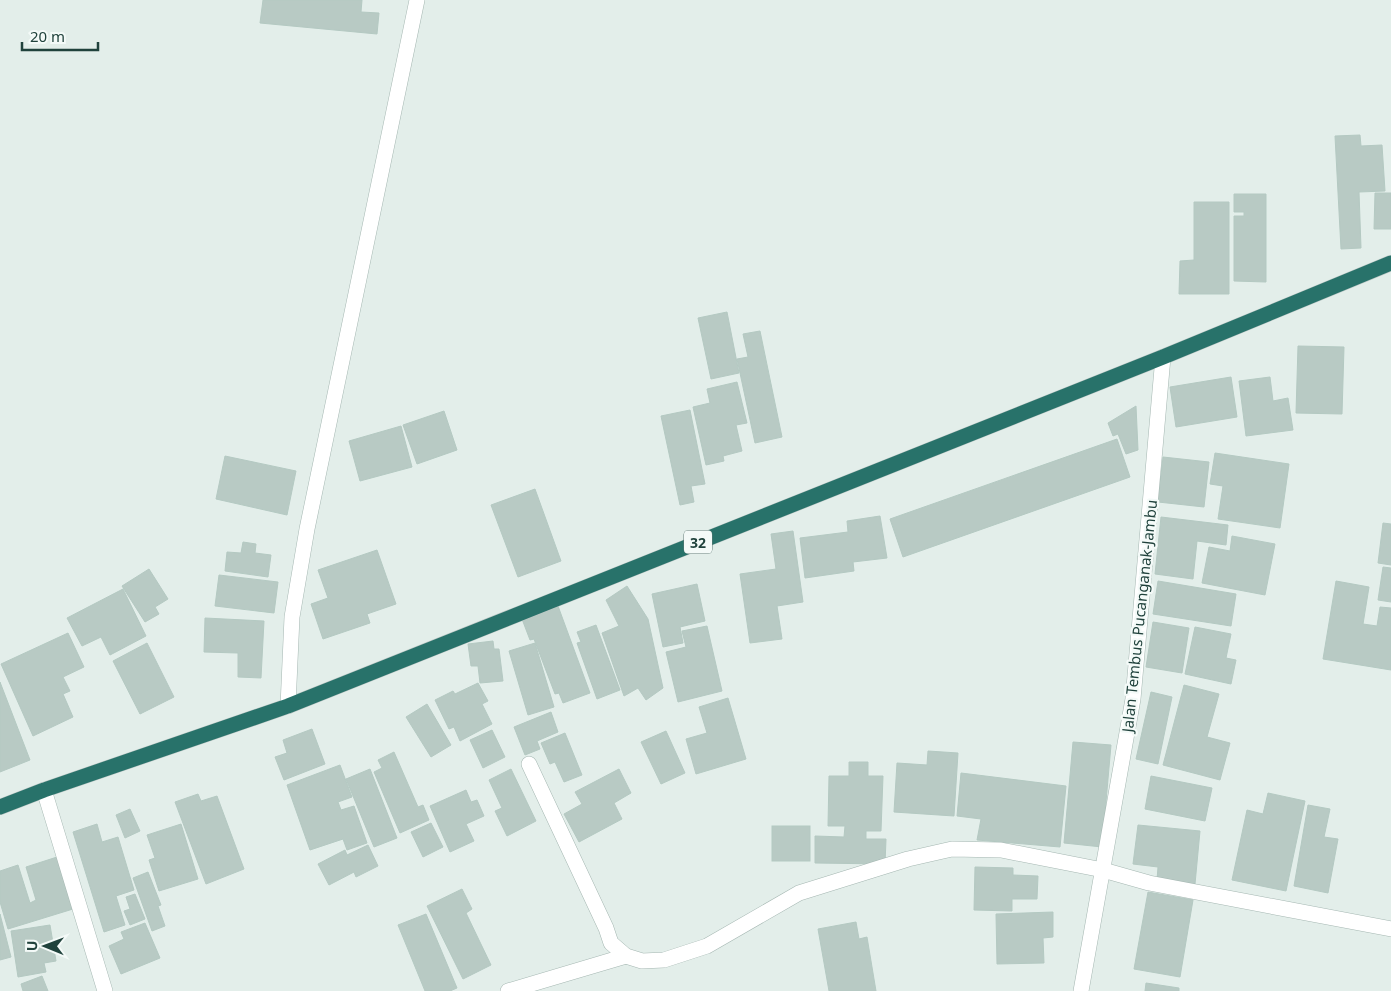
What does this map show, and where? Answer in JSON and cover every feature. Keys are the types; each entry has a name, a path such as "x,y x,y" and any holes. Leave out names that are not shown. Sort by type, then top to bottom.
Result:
{"highway":[{"name":"32","path":"0,807 288,706 1163,357 1391,263"}],"street":[{"path":"288,706 292,617 307,529 417,0"},
{"name":"Jalan Tembus Pucanganak-Jambu","path":"1081,991 1133,699 1163,357"},
{"path":"529,764 606,928 611,944 626,956 642,961 673,958 708,946 799,893 908,859 952,849 1001,850 1103,870 1149,883 1391,929"},
{"path":"44,790 105,991"},
{"path":"508,991 626,956"}],"building":[{"path":"263,0 362,0 361,12 379,13 377,34 260,23"},
{"path":"1360,135 1361,146 1382,145 1385,191 1359,192 1361,248 1341,249 1335,136"},
{"path":"1375,193 1391,193 1391,229 1374,229"},
{"path":"1234,194 1266,194 1266,282 1234,281 1234,216 1244,216 1244,212 1234,212"},
{"path":"1194,202 1229,202 1229,294 1179,294 1180,261 1194,260"},
{"path":"727,312 739,373 711,379 698,318"},
{"path":"760,331 782,437 755,443 737,359 748,357 743,334"},
{"path":"1298,346 1344,347 1342,414 1296,413"},
{"path":"1231,377 1237,417 1176,427 1170,387"},
{"path":"1270,377 1273,401 1288,398 1293,430 1246,436 1239,381"},
{"path":"737,382 747,423 736,425 742,451 723,456 724,461 706,465 693,407 710,403 707,389"},
{"path":"1136,406 1138,450 1126,454 1118,434 1113,436 1108,423"},
{"path":"690,410 705,484 691,486 694,502 680,505 661,416"},
{"path":"444,411 457,450 417,464 403,425"},
{"path":"401,426 412,467 360,481 349,441"},
{"path":"1117,439 1130,477 903,557 890,519"},
{"path":"1215,453 1289,464 1280,528 1218,519 1223,486 1210,484"},
{"path":"225,456 296,471 287,515 216,499"},
{"path":"1163,457 1209,462 1204,507 1158,502"},
{"path":"535,489 561,561 518,577 491,505"},
{"path":"880,516 887,558 853,562 854,571 805,578 800,538 848,532 847,521"},
{"path":"1161,517 1228,525 1226,545 1197,541 1193,579 1155,574"},
{"path":"1383,523 1391,524 1391,565 1378,563"},
{"path":"793,531 803,602 777,606 782,639 750,643 740,574 776,569 771,534"},
{"path":"1232,536 1275,544 1265,595 1202,583 1209,547 1230,551"},
{"path":"243,542 256,544 255,553 271,555 268,577 225,571 227,552 241,553"},
{"path":"377,550 396,604 367,614 370,623 323,639 311,604 328,598 318,570"},
{"path":"1383,567 1391,568 1391,602 1378,600"},
{"path":"149,569 168,599 155,607 159,614 145,622 122,586"},
{"path":"219,575 278,582 274,613 215,606"},
{"path":"1158,581 1236,594 1231,626 1153,614"},
{"path":"1336,581 1369,587 1363,624 1377,626 1380,607 1391,608 1391,670 1323,659"},
{"path":"697,584 705,621 680,627 683,643 663,647 652,594"},
{"path":"627,586 648,619 663,688 646,700 638,688 624,696 602,633 619,626 606,600"},
{"path":"123,589 146,636 110,655 101,637 82,646 67,618"},
{"path":"558,606 590,693 563,703 559,693 555,694 534,639 530,640 522,619"},
{"path":"205,618 264,621 261,678 238,677 238,653 204,652"},
{"path":"1153,622 1189,628 1182,673 1146,667"},
{"path":"596,625 620,690 597,699 577,643 581,642 577,632"},
{"path":"707,626 722,691 678,702 666,652 686,647 682,631"},
{"path":"1195,627 1231,634 1226,658 1236,660 1231,684 1185,674"},
{"path":"68,633 84,667 63,677 70,691 63,694 73,717 33,736 1,664"},
{"path":"493,641 494,649 499,649 503,681 480,683 478,666 471,666 468,644"},
{"path":"147,643 174,697 140,714 113,661"},
{"path":"535,643 554,707 528,715 509,651"},
{"path":"0,682 30,760 0,772"},
{"path":"478,683 488,701 482,704 492,724 460,741 454,727 449,729 435,700 453,691 455,694"},
{"path":"1184,685 1219,694 1207,737 1230,743 1220,780 1163,765"},
{"path":"1151,692 1172,697 1158,764 1136,759"},
{"path":"728,698 746,759 696,774 686,739 707,733 699,707"},
{"path":"427,704 451,745 431,757 406,717"},
{"path":"551,712 558,732 537,741 540,749 525,755 514,727"},
{"path":"312,729 325,764 284,780 275,757 287,753 283,740"},
{"path":"492,730 505,757 483,768 470,740"},
{"path":"666,731 685,773 661,784 641,742"},
{"path":"565,733 582,775 564,782 555,762 550,764 541,743"},
{"path":"1073,742 1111,745 1102,847 1064,843"},
{"path":"928,751 958,753 954,816 894,812 897,763 927,765"},
{"path":"394,752 418,807 423,805 429,820 400,833 374,772 382,768 378,760"},
{"path":"849,762 868,762 868,776 883,776 881,831 866,831 866,839 886,839 885,864 815,863 815,836 844,837 845,826 828,826 829,776 849,776"},
{"path":"340,765 352,797 338,802 341,810 354,806 367,843 347,850 343,839 310,850 287,785"},
{"path":"370,769 397,838 374,847 346,779"},
{"path":"511,769 536,821 507,836 495,811 502,808 489,780"},
{"path":"619,769 631,793 614,803 622,819 579,842 564,814 582,804 575,792"},
{"path":"961,773 1066,786 1060,847 977,840 981,819 957,816"},
{"path":"1151,776 1212,788 1205,821 1145,809"},
{"path":"466,790 471,802 477,800 484,816 466,824 474,841 450,852 430,806"},
{"path":"1268,793 1305,801 1286,891 1232,880 1247,810 1263,814"},
{"path":"198,794 201,801 217,796 244,869 206,884 175,802"},
{"path":"1308,805 1330,809 1324,837 1338,839 1328,893 1294,886"},
{"path":"130,809 140,831 125,838 116,815"},
{"path":"431,823 443,847 423,857 411,832"},
{"path":"97,824 102,842 118,837 134,890 116,896 125,925 104,932 73,832"},
{"path":"181,824 198,879 159,891 149,860 155,858 147,835"},
{"path":"1138,825 1200,831 1195,884 1157,880 1158,867 1133,864"},
{"path":"772,826 810,826 810,861 772,861"},
{"path":"368,845 378,866 356,877 354,872 329,885 318,864 345,850 347,855"},
{"path":"57,857 73,909 8,929 0,902 0,871 18,865 30,903 36,900 26,867"},
{"path":"975,867 1013,868 1013,875 1038,876 1037,899 1012,899 1012,911 974,910"},
{"path":"148,872 161,905 158,906 165,926 152,931 133,878"},
{"path":"462,889 472,909 466,913 491,965 463,979 427,906"},
{"path":"1148,892 1193,900 1180,977 1134,969"},
{"path":"135,894 145,919 130,925 124,911 130,909 126,897"},
{"path":"1053,912 1053,937 1043,938 1044,963 997,964 996,914"},
{"path":"0,914 11,957 0,960"},
{"path":"426,914 457,988 450,991 425,991 398,925"},
{"path":"856,922 859,939 867,937 876,991 829,991 818,929"},
{"path":"145,923 160,958 121,974 109,946 124,939 121,932"},
{"path":"50,925 56,961 44,963 46,972 18,977 11,931"},
{"path":"42,976 48,991 23,991 21,984"},
{"path":"1146,983 1179,988 1179,991 1145,991"}]}
